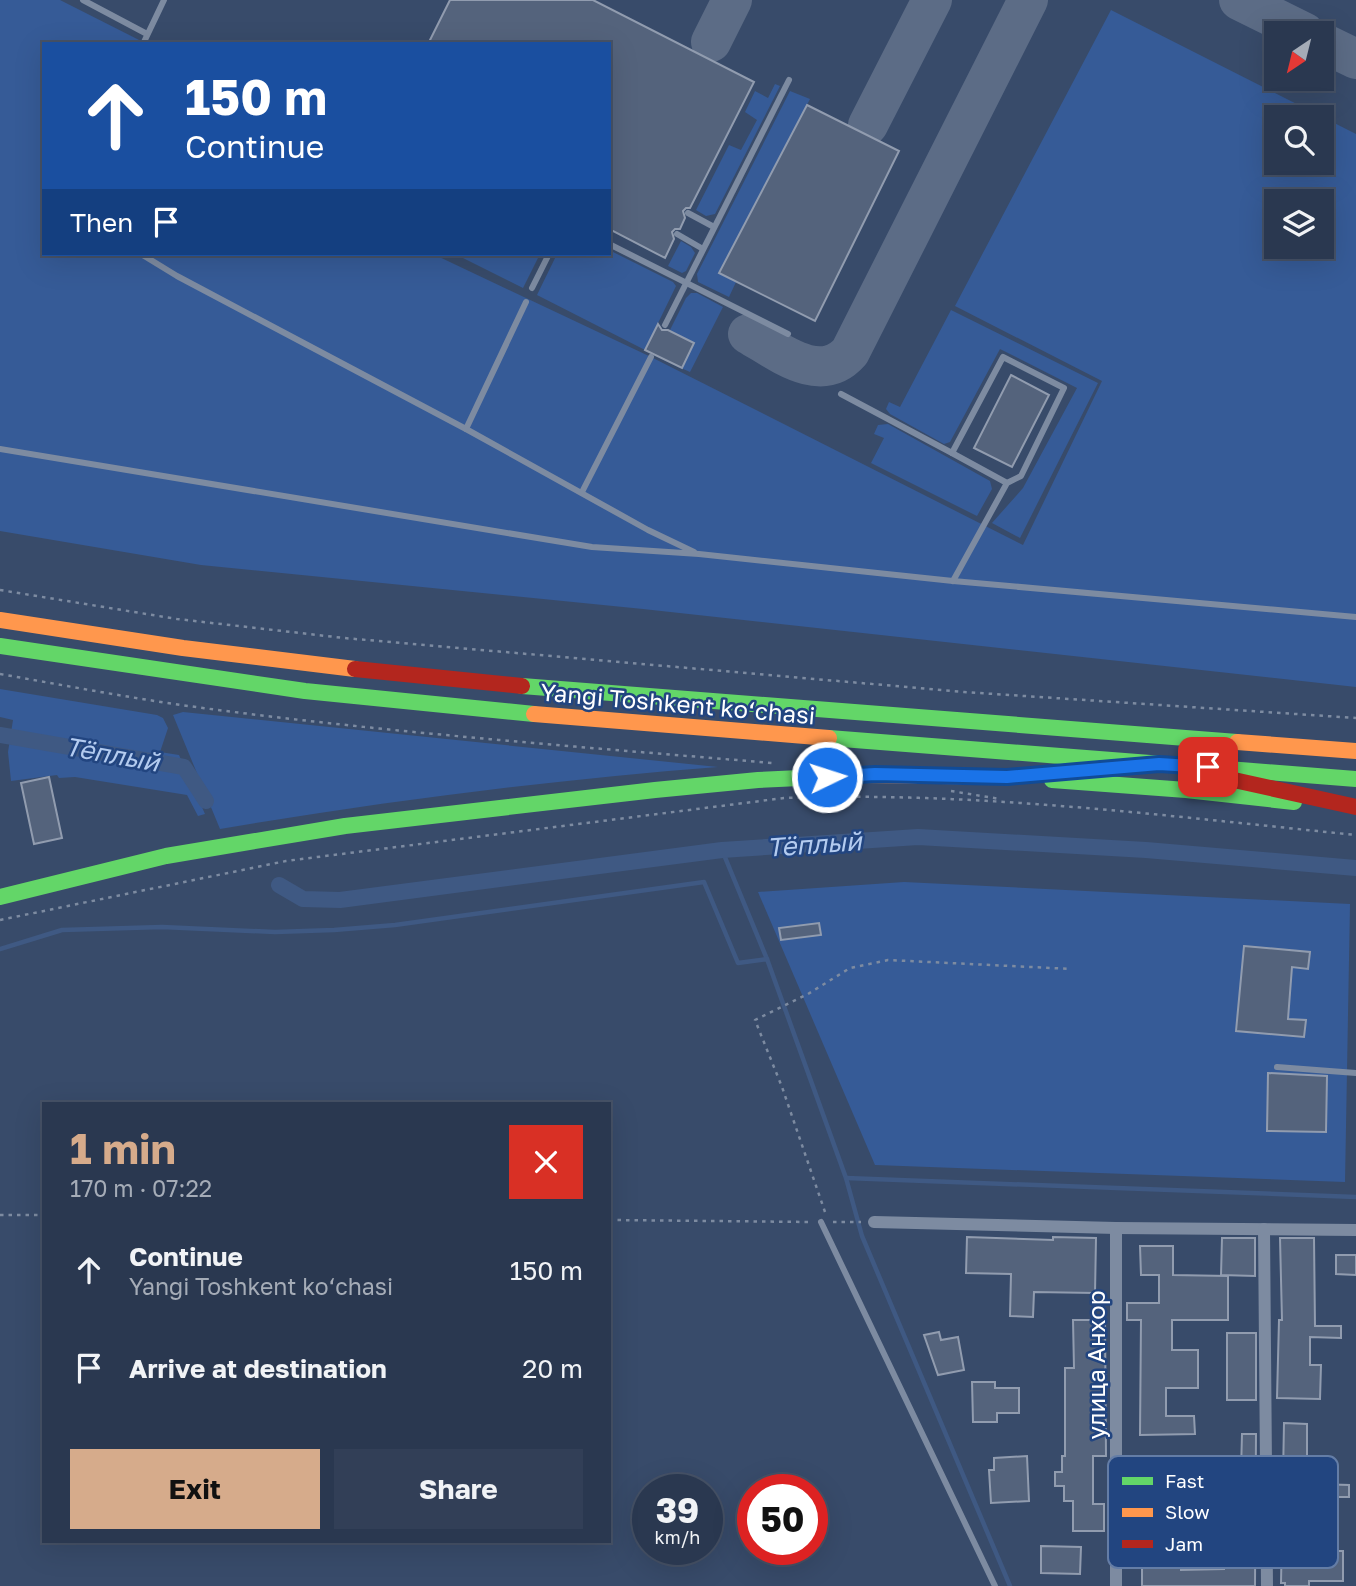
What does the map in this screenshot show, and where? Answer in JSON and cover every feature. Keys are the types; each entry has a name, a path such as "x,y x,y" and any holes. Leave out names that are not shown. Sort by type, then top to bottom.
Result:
{"main road":[{"name":"Yangi Toshkent ko‘chasi","path":"0,620 183,648 414,676 637,696 1356,751"},
{"name":"Yangi Toshkent ko‘chasi","path":"0,646 305,691 419,704 1356,779"},
{"path":"1007,777 1159,764 1356,808"},
{"path":"0,897 187,852 367,822 668,788 875,774 1007,777 1186,790 1356,808"}],"street":[{"path":"874,1222 1356,1230"},
{"name":"улица Анхор","path":"1116,1228 1116,1456"},
{"path":"1264,1229 1266,1456"},
{"name":"улица Анхор","path":"1116,1568 1116,1586"},
{"path":"1267,1568 1267,1586"}],"lane":[{"path":"83,0 147,34"},
{"path":"144,42 164,0"},
{"path":"665,325 789,80"},
{"path":"688,213 715,227"},
{"path":"677,234 703,249"},
{"path":"611,245 788,334"},
{"path":"144,256 177,276 699,554"},
{"path":"532,288 548,256"},
{"path":"466,429 526,302"},
{"path":"582,492 651,357"},
{"path":"952,453 1003,357 1064,388 1021,476 1007,483 953,581"},
{"path":"841,394 1007,483"},
{"path":"0,449 592,547 699,554 953,581 1356,617"},
{"path":"1277,1067 1356,1073"},
{"path":"824,1222 995,1586"}],"path":[{"path":"0,590 177,619 344,638 964,692 1356,718"},
{"path":"0,674 202,708 507,741 780,764"},
{"path":"948,790 1015,801 1356,835"},
{"path":"0,920 286,861 784,798 863,796 1015,801"},
{"path":"824,1222 782,1087 755,1020 808,994 849,968 888,960 1071,969"},
{"path":"0,1214 42,1215"},
{"path":"611,1220 874,1222"}],"shaded area":[{"path":"0,0 60,0 143,42 42,42 42,256 437,256 651,357 1023,545 1102,381 955,306 1111,10 1264,87 1264,91 1271,91 1299,105 1264,105 1264,175 1334,175 1334,123 1356,134 1356,687 643,609 201,565 0,531"},
{"path":"775,84 780,86 715,214 706,216 696,210 729,145 741,150 757,120 745,112 755,91 768,98"},
{"path":"790,91 810,99 719,273 736,282 729,297 698,282 697,274"},
{"path":"681,241 695,253 686,271 682,273 668,266"},
{"path":"611,251 676,286 645,350 537,295 556,256 611,256"},
{"path":"459,256 539,256 523,288"},
{"path":"691,293 697,293 723,307 690,372 681,368 694,343 670,330"},
{"path":"951,310 1098,383 1020,538 992,523 1023,488 1077,388 1000,349 950,442 944,444 890,414 886,409 889,402 900,407"},
{"path":"888,424 990,481 992,489 977,516 871,463 884,438 874,434 878,425"},
{"path":"0,689 163,718 168,728 160,752 179,755 205,814 198,816 187,795 75,777 59,778 57,775 11,781 8,752 13,720 0,717"},
{"path":"183,712 718,767 469,792 220,829 173,715"},
{"path":"904,882 1350,904 1345,1182 875,1165 758,892"}],"building":[{"path":"450,0 593,0 754,82 690,208 683,211 685,218 680,229 672,232 674,239 665,258 611,230 611,42 429,42"},
{"path":"807,105 899,151 815,321 719,273"},
{"path":"658,324 662,330 668,330 694,343 682,368 645,350"},
{"path":"1011,375 1049,395 1012,467 974,448"},
{"path":"49,777 62,838 34,844 21,783"},
{"path":"819,923 821,935 781,940 779,928"},
{"path":"1244,946 1310,952 1308,969 1292,967 1288,1019 1306,1020 1304,1037 1236,1031"},
{"path":"1268,1073 1327,1076 1326,1132 1267,1131"},
{"path":"967,1237 1053,1240 1053,1237 1096,1238 1095,1293 1034,1292 1033,1317 1010,1316 1011,1274 966,1273"},
{"path":"1222,1238 1255,1238 1255,1276 1221,1275"},
{"path":"1280,1238 1314,1238 1315,1326 1341,1326 1341,1338 1310,1337 1310,1365 1321,1365 1320,1399 1277,1398 1279,1320 1282,1320"},
{"path":"1140,1246 1173,1246 1173,1275 1228,1276 1228,1320 1172,1320 1172,1350 1198,1350 1198,1388 1166,1388 1166,1416 1194,1416 1195,1434 1140,1435 1141,1320 1127,1320 1127,1303 1159,1303 1159,1275 1141,1275"},
{"path":"1336,1255 1356,1255 1356,1275 1336,1274"},
{"path":"1073,1320 1105,1320 1106,1456 1093,1456 1093,1504 1104,1504 1104,1531 1073,1531 1073,1501 1064,1501 1064,1486 1055,1486 1055,1472 1062,1472 1062,1456 1065,1456 1065,1368 1074,1368"},
{"path":"939,1332 941,1340 958,1337 964,1370 938,1375 924,1335"},
{"path":"1227,1333 1256,1333 1256,1400 1227,1400"},
{"path":"972,1382 995,1382 995,1388 1019,1388 1019,1413 997,1413 997,1422 973,1422"},
{"path":"1284,1423 1307,1424 1307,1456 1283,1456"},
{"path":"1242,1434 1256,1434 1256,1456 1241,1456"},
{"path":"1027,1456 1029,1501 991,1503 989,1470 994,1470 994,1458"},
{"path":"1338,1485 1349,1485 1349,1497 1338,1497"},
{"path":"1041,1546 1081,1547 1080,1574 1041,1573"},
{"path":"1338,1551 1343,1551 1343,1581 1309,1581 1309,1586 1285,1586 1285,1583 1281,1583 1281,1568 1338,1568"},
{"path":"1142,1568 1255,1568 1255,1586 1142,1586"}],"waterway":[{"name":"Тёплый","path":"0,735 184,767 206,801"},
{"name":"Тёплый","path":"279,885 303,899 340,900 722,850 918,837 1146,850 1356,868"},
{"path":"722,850 767,959"},
{"path":"0,949 62,930 162,927 275,932 395,925 704,882 738,963 767,959 846,1178 862,1236 1010,1586"},
{"path":"846,1178 1356,1197"}],"taxiway":[{"path":"711,42 732,0"},
{"path":"868,125 932,0"},
{"path":"748,334 786,356 812,366 826,366 838,362 850,352 1028,0"},
{"path":"1239,0 1281,21"},
{"path":"1334,48 1356,59"}],"traffic: fast":[{"path":"0,646 305,691 534,714"},
{"path":"522,686 1237,742"},
{"path":"829,738 1356,779"},
{"path":"0,897 166,856 345,826 655,790 758,780 865,775"},
{"path":"1052,780 1186,790 1294,802"}],"traffic: slow":[{"path":"0,620 183,648 355,669"},
{"path":"534,714 829,738"},
{"path":"1237,742 1356,751"},
{"path":"1007,777 1096,769"},
{"path":"865,775 1016,777"}],"traffic: jam":[{"path":"355,669 522,686"},
{"path":"1234,780 1356,807"}],"route":[{"path":"827,777 875,774 1007,777 1159,764 1208,767"}]}
